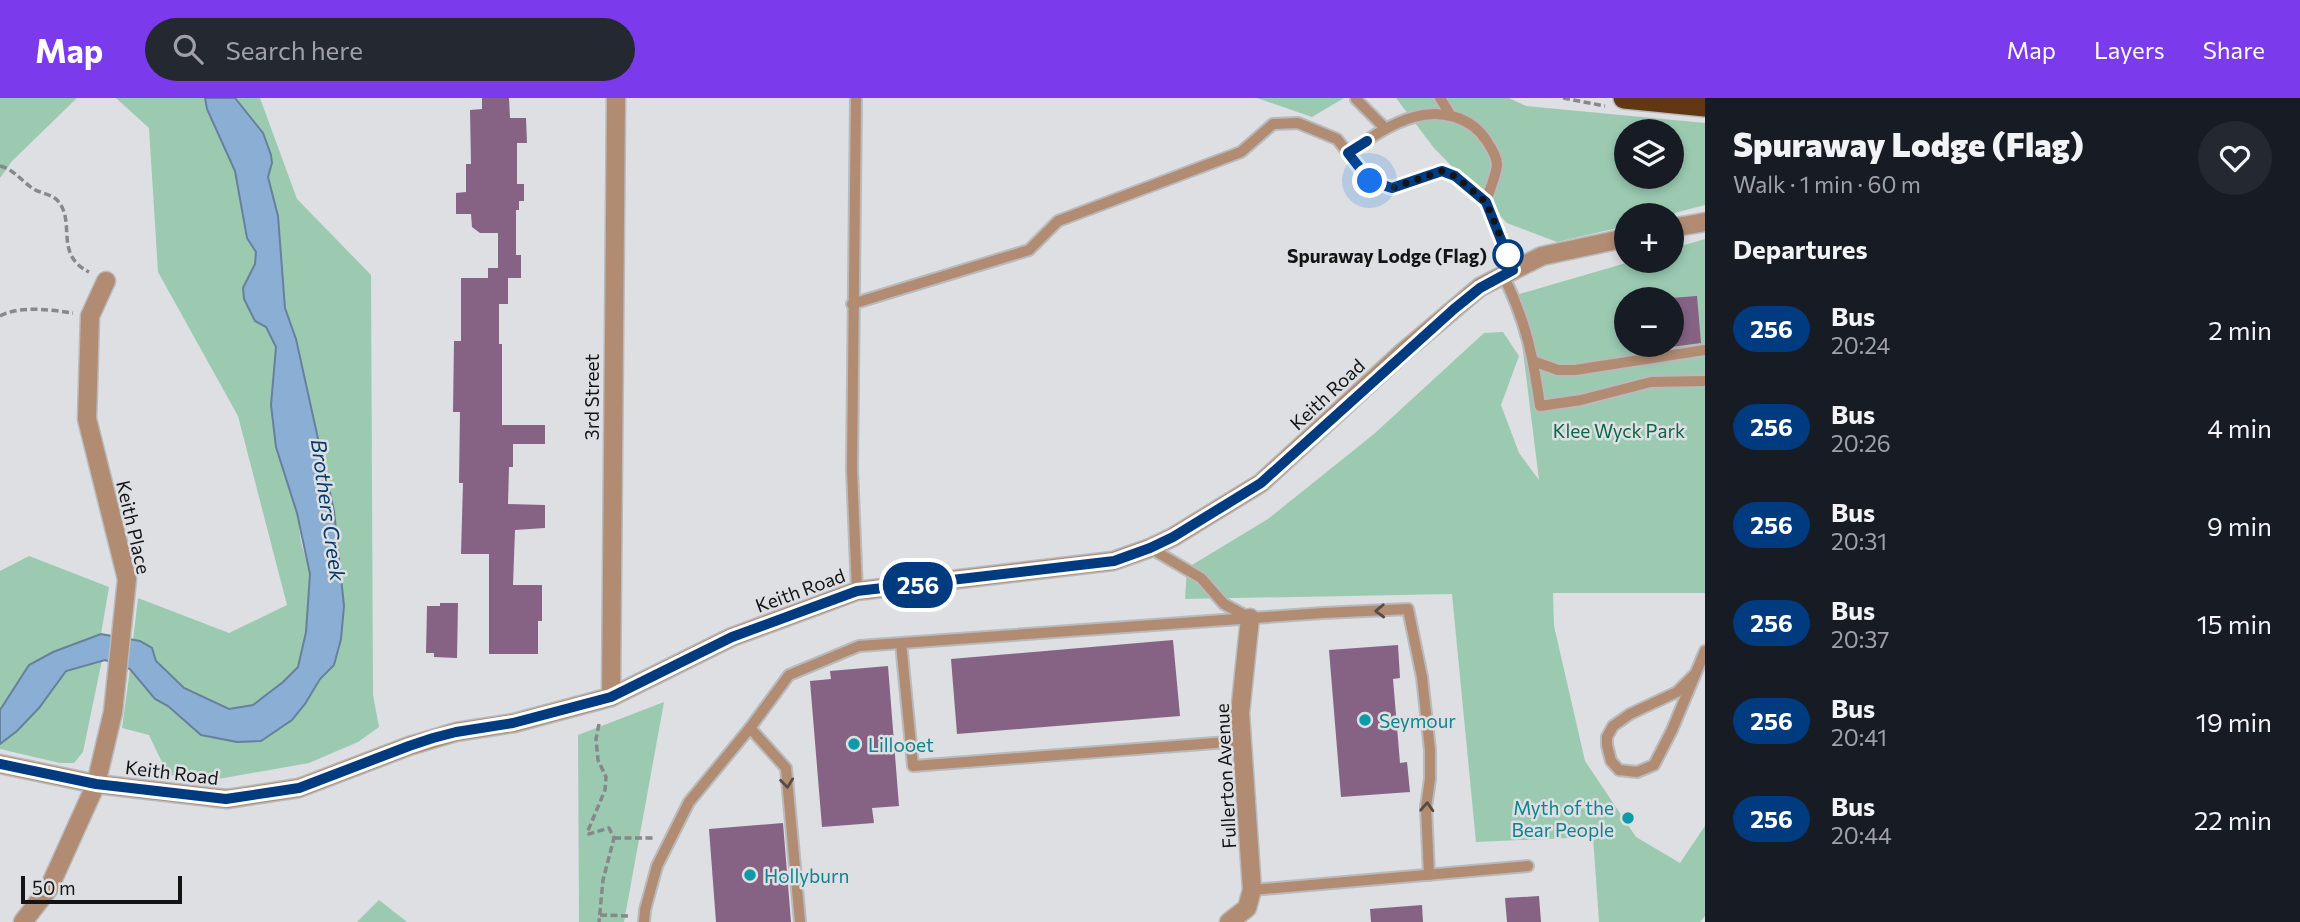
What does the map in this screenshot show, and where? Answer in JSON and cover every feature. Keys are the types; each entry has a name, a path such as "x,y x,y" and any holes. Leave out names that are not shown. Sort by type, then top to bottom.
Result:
{"highway":[{"path":"1624,98 1705,106"}],"street":[{"name":"3rd Street","path":"611,697 616,98"},
{"path":"1684,226 1705,222"},
{"name":"Keith Road","path":"0,764 96,784 226,799 299,788 444,735 513,723 611,697 732,637 857,591 1114,561 1150,548 1261,483 1480,288 1542,256 1614,240"},
{"name":"Keith Place","path":"23,922 49,888 96,784 113,712 127,579 88,419 90,316 106,281"},
{"name":"Fullerton Avenue","path":"1250,618 1240,713 1252,890"},
{"path":"1229,922 1247,908 1252,890"}],"lane":[{"path":"856,98 852,469 857,591"},
{"path":"1440,98 1451,116"},
{"path":"1356,99 1385,128"},
{"path":"1348,153 1385,128 1417,116 1451,116 1467,120 1483,135 1494,151 1497,166 1486,202"},
{"path":"852,304 1029,250 1058,221 1241,152 1273,124 1298,123 1337,139 1370,181 1392,188 1442,171 1455,176 1486,202 1519,306 1533,361 1540,406 1581,400 1651,382 1705,381"},
{"path":"1533,361 1558,370 1575,370 1705,351"},
{"path":"1150,548 1200,578 1224,604 1250,618"},
{"path":"645,919 657,866 689,802 750,728 789,675 859,646 1250,618 1408,610 1422,677 1430,750 1426,807 1429,875"},
{"path":"901,643 913,766 1241,741"},
{"path":"1694,675 1677,692 1630,714 1614,726 1607,737 1607,745 1611,761 1619,769 1637,772 1654,765 1672,730 1705,651"},
{"path":"750,728 786,768 800,922"},
{"path":"1252,890 1528,866"}],"path":[{"path":"0,166 19,175 32,188 56,198 65,214 70,254 76,265 106,281"},
{"path":"0,316 7,312 43,309 90,316"},
{"path":"599,724 596,740 598,760 606,778 605,790 587,833 610,828 614,838 603,880 599,922"},
{"path":"614,838 671,838"},
{"path":"600,915 645,919"}],"green space":[{"path":"0,98 77,98 12,161 0,178"},
{"path":"116,98 205,98 207,109 235,171 247,238 256,252 255,264 243,288 276,347 271,405 276,447 297,513 301,542 310,574 306,632 298,667 253,705 229,709 184,688 140,641 133,640 138,598 229,633 287,605 238,416 158,272 149,128"},
{"path":"235,98 260,98 297,199 371,275 373,695 379,727 358,742 309,763 218,779 168,775 149,735 122,728 130,669 155,699 168,706 201,735 292,720 320,679 334,665 341,639 344,606 334,511 296,339 285,308 278,216 268,177 272,163 263,133"},
{"path":"1257,98 1344,98 1312,117"},
{"path":"1396,98 1509,98 1526,106 1663,119 1614,119 1614,189 1684,189 1684,121 1705,123 1705,205 1684,211 1684,203 1614,203 1614,229 1557,242 1507,223 1434,148"},
{"name":"Klee Wyck Park","path":"1705,239 1705,593 1553,593 1554,626 1585,761 1636,837 1680,863 1705,826 1705,916 1700,922 1599,922 1593,837 1476,842 1452,594 1185,599 1187,568 1268,519 1374,434 1484,333 1503,332 1519,356 1501,405 1519,453 1539,480 1516,295 1614,267 1614,273 1684,273 1684,245"},
{"path":"29,556 109,587 101,634 53,652 29,665 0,710 0,571"},
{"path":"102,660 83,752 74,763 60,763 0,749 0,744 39,708 66,671"},
{"path":"664,702 624,922 579,922 578,735"},
{"path":"379,900 407,922 357,922"}],"water":[{"name":"Brothers Creek","path":"205,98 235,98 263,133 271,155 268,177 278,216 285,308 296,339 334,511 344,606 341,639 334,665 320,679 292,720 261,741 237,742 201,735 168,706 155,699 130,669 105,660 66,671 39,708 0,744 0,710 29,665 53,652 101,634 140,641 152,648 156,661 184,688 229,709 253,705 298,667 306,632 310,574 297,513 276,447 271,405 276,347 266,327 255,321 244,299 243,288 255,264 256,252 247,238 235,171 207,109"}],"building":[{"path":"482,98 509,98 510,118 526,118 527,143 517,143 517,184 524,184 524,201 519,201 519,210 516,210 516,255 521,255 521,278 508,278 508,304 499,304 499,344 502,344 502,425 545,425 545,444 513,444 513,467 509,467 508,504 545,505 545,528 515,530 513,585 542,585 538,654 489,654 489,554 461,554 463,483 459,483 460,412 453,412 454,341 461,341 461,278 488,278 488,268 498,268 498,233 480,233 472,227 471,214 456,214 456,193 466,192 466,164 471,164 470,110 482,109"},
{"path":"1697,296 1701,343 1684,345 1684,297"},
{"path":"440,603 458,603 457,658 434,657 434,653 426,653 427,606 440,606"},
{"path":"1173,640 1180,716 957,734 951,659"},
{"name":"Seymour","path":"1398,645 1400,678 1393,679 1400,763 1407,762 1410,792 1341,797 1329,650"},
{"name":"Lillooet","path":"888,666 899,806 872,808 874,823 822,827 810,681 831,679 830,671"},
{"name":"Hollyburn","path":"783,823 791,922 716,922 709,829"},
{"path":"1539,896 1541,922 1507,922 1505,898"},
{"path":"1422,905 1423,922 1371,922 1370,909"}],"bus line":[{"name":"256","path":"0,764 96,784 226,799 299,788 433,738 513,723 611,697 732,637 857,591 1114,561 1150,548 1173,537 1261,483 1402,353 1454,309 1480,288 1513,270 1486,202 1455,176 1442,171 1392,188 1370,181 1348,153 1367,141"}],"place":[{"name":"Spuraway Lodge (Flag)","path":"1508,255"},
{"name":"Seymour","path":"1365,720"},
{"name":"Lillooet","path":"854,744"},
{"name":"Myth of the Bear People","path":"1628,818"},
{"name":"Hollyburn","path":"750,875"}],"route":[{"path":"1370,181 1392,188 1442,171 1455,176 1486,202 1508,255"}]}
